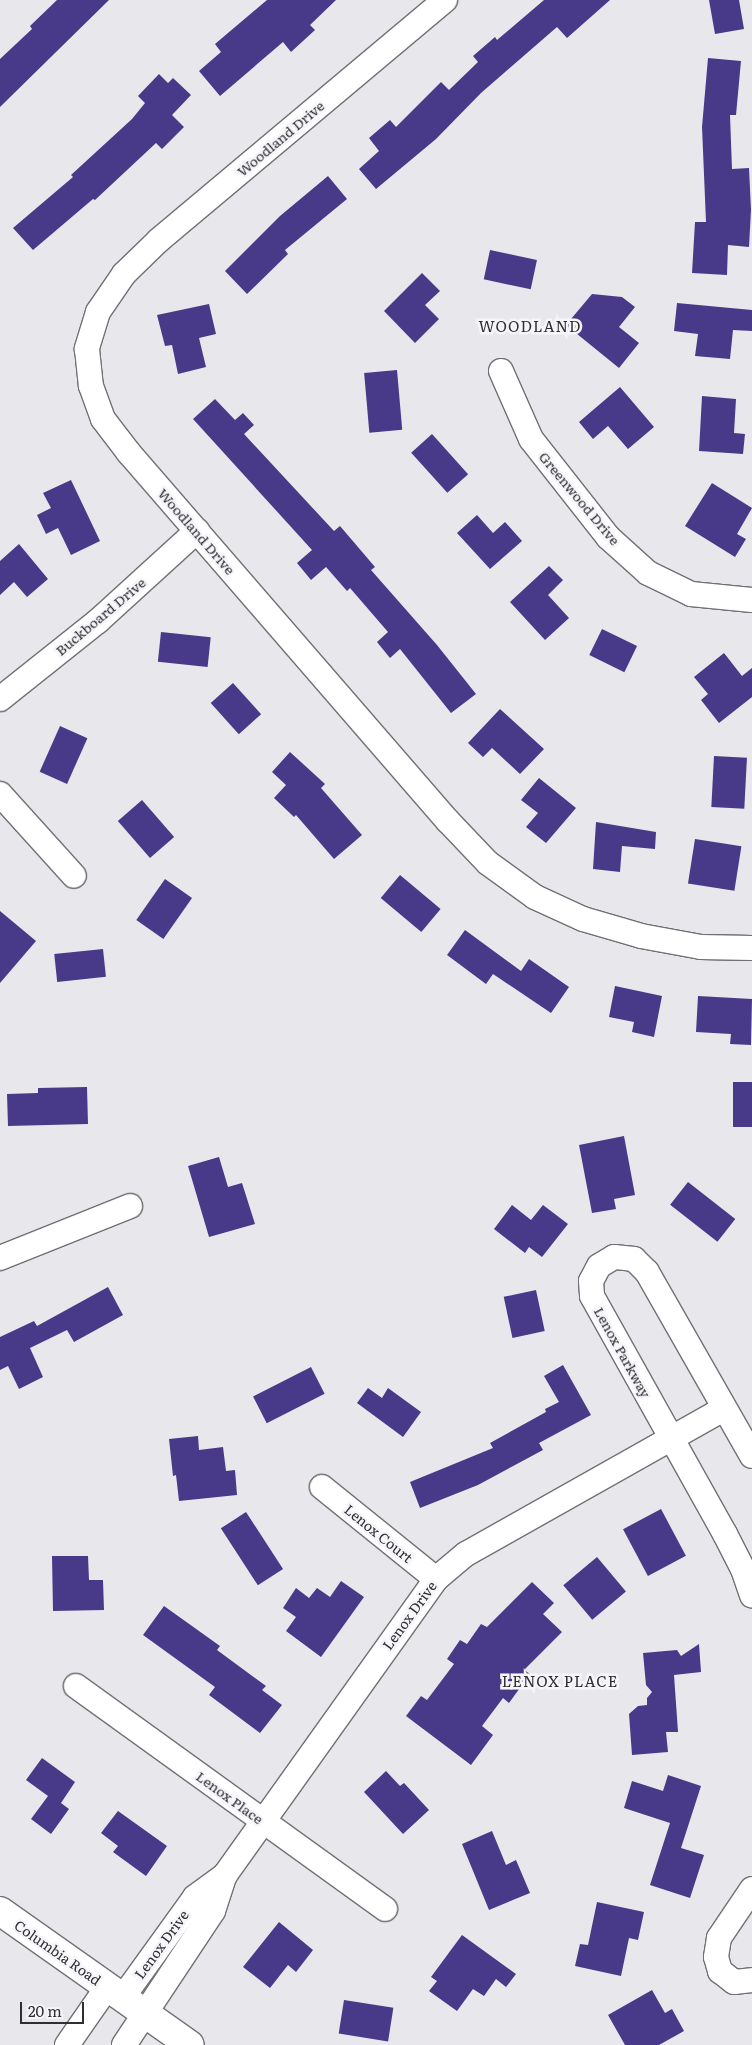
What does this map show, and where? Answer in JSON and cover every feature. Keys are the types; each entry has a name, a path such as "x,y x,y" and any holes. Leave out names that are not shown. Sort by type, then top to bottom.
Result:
{"main road":[{"name":"Columbia Road","path":"0,1911 146,2012 190,2045"}],"street":[{"name":"Woodland Drive","path":"445,0 159,240 124,274 98,312 87,349 91,386 103,419 129,453 447,820 488,863 535,897 583,919 641,936 692,945 752,948"},
{"name":"Greenwood Drive","path":"501,371 531,439 608,537 648,573 691,594 752,600"},
{"name":"Buckboard Drive","path":"0,699 98,621 198,531"},
{"path":"0,794 74,876"},
{"path":"0,1258 130,1206"},
{"name":"Lenox Parkway","path":"752,1456 723,1409 647,1272 634,1259 614,1257 600,1266 591,1281 592,1296 738,1560 752,1595"},
{"path":"671,1440 723,1409"},
{"name":"Lenox Drive","path":"67,2045 195,1897 224,1875 436,1579 466,1554 671,1440"},
{"name":"Lenox Court","path":"322,1487 436,1579"},
{"name":"Lenox Place","path":"76,1686 385,1909"},
{"name":"Lenox Drive","path":"124,2045 213,1911 224,1875"},
{"path":"752,1889 719,1938 716,1956 720,1971 734,1982 748,1982 752,1980"}],"building":[{"path":"57,0 109,0 0,107 0,59 32,29 30,26"},
{"path":"267,0 336,0 310,25 315,30 291,52 283,42 220,96 199,71 221,52 215,44"},
{"path":"544,0 610,0 567,38 557,27 481,93 436,139 376,189 359,169 379,151 369,138 390,120 396,127 441,82 449,90 478,62 473,56 495,37 497,40"},
{"path":"709,0 739,0 744,29 715,34"},
{"path":"708,58 741,61 736,115 730,115 732,169 749,168 751,210 749,247 728,245 727,275 692,273 695,222 706,222 702,127"},
{"path":"159,74 168,83 173,78 191,95 172,115 184,127 162,149 156,143 95,200 93,199 33,250 13,228 73,177 71,175 132,119 145,103 138,96"},
{"path":"328,176 347,199 285,250 288,254 247,294 225,271 280,216"},
{"path":"490,250 537,260 531,289 484,279"},
{"path":"422,273 440,291 425,305 439,319 415,343 384,311"},
{"path":"592,294 622,297 635,307 619,327 639,343 619,368 566,325"},
{"path":"677,303 752,310 752,331 733,330 730,359 695,356 698,334 674,331"},
{"path":"209,304 216,334 199,338 206,367 178,374 172,345 165,346 157,315"},
{"path":"397,370 402,430 369,433 364,373"},
{"path":"620,387 654,427 628,449 608,426 593,439 579,422"},
{"path":"702,396 736,399 734,433 745,434 743,454 699,451"},
{"path":"215,399 235,420 243,413 254,425 244,434 334,531 340,526 375,567 371,570 437,645 476,694 451,713 400,649 390,658 377,642 388,632 350,588 347,591 326,567 311,580 297,563 312,550 193,419"},
{"path":"432,434 468,474 447,493 411,453"},
{"path":"71,480 100,541 71,555 58,528 46,534 37,515 51,508 43,493"},
{"path":"712,483 752,508 737,534 746,539 735,557 685,526"},
{"path":"477,515 493,533 505,522 522,541 490,569 457,533"},
{"path":"19,544 48,579 27,597 14,582 0,595 0,561"},
{"path":"549,566 563,580 548,595 569,618 545,640 510,602"},
{"path":"602,629 637,646 624,672 589,655"},
{"path":"161,632 211,637 208,667 158,662"},
{"path":"724,653 742,676 752,668 752,697 719,723 701,700 708,694 694,677"},
{"path":"233,683 261,714 239,734 211,703"},
{"path":"500,709 544,749 520,774 492,748 483,757 468,743"},
{"path":"60,726 87,738 67,784 40,772"},
{"path":"290,752 325,784 321,788 362,835 334,859 296,815 294,817 274,798 286,785 272,772"},
{"path":"714,756 747,758 744,809 711,807"},
{"path":"539,778 576,808 546,843 526,827 538,813 521,800"},
{"path":"142,800 174,837 150,858 118,821"},
{"path":"596,822 656,832 655,849 622,846 620,872 593,869"},
{"path":"695,839 741,846 734,891 688,883"},
{"path":"400,875 441,909 421,932 381,898"},
{"path":"165,879 192,898 163,939 136,920"},
{"path":"0,911 36,941 0,983"},
{"path":"465,930 521,971 529,959 569,987 551,1013 493,974 486,984 447,955"},
{"path":"103,949 106,977 57,982 54,954"},
{"path":"615,986 662,996 654,1037 632,1032 634,1022 609,1017"},
{"path":"698,996 752,999 751,1045 730,1044 731,1034 696,1032"},
{"path":"733,1082 752,1082 752,1127 733,1127"},
{"path":"87,1087 88,1124 8,1126 7,1094 38,1093 38,1088"},
{"path":"624,1136 635,1195 614,1199 616,1209 592,1213 579,1145"},
{"path":"219,1157 228,1187 242,1183 255,1224 209,1237 188,1166"},
{"path":"688,1182 735,1219 717,1242 670,1205"},
{"path":"512,1205 531,1220 543,1205 568,1224 542,1257 529,1247 525,1253 494,1229"},
{"path":"108,1287 123,1315 74,1342 67,1330 30,1348 43,1377 19,1389 8,1366 0,1370 0,1337 34,1321 37,1326"},
{"path":"536,1290 545,1331 512,1338 504,1297"},
{"path":"563,1365 591,1415 539,1443 543,1450 478,1485 420,1508 410,1482 493,1448 490,1443 546,1412 545,1409 559,1402 544,1376"},
{"path":"311,1367 325,1394 267,1423 253,1397"},
{"path":"368,1388 382,1398 388,1388 421,1412 403,1437 357,1403"},
{"path":"198,1436 199,1450 223,1447 226,1471 235,1470 237,1495 179,1501 176,1475 173,1476 169,1439"},
{"path":"661,1509 686,1556 648,1576 623,1529"},
{"path":"246,1512 283,1569 258,1585 221,1528"},
{"path":"52,1556 88,1556 89,1580 103,1580 104,1610 53,1611"},
{"path":"597,1557 626,1591 592,1620 563,1585"},
{"path":"341,1581 364,1597 321,1657 286,1631 296,1617 283,1608 296,1588 309,1598 317,1588 330,1597"},
{"path":"532,1582 554,1603 543,1614 562,1632 524,1670 530,1674 509,1703 503,1698 482,1726 493,1735 471,1765 406,1716 421,1696 427,1700 454,1664 447,1659 460,1640 467,1644 481,1624 487,1627"},
{"path":"164,1606 220,1646 217,1650 266,1686 262,1690 282,1705 260,1733 209,1695 215,1687 143,1635"},
{"path":"699,1644 701,1672 674,1675 678,1732 666,1732 668,1752 632,1755 629,1714 638,1706 647,1705 647,1698 652,1692 646,1685 643,1653 677,1650 681,1656"},
{"path":"42,1758 75,1782 61,1803 69,1809 51,1834 31,1819 48,1796 26,1780"},
{"path":"386,1771 400,1786 404,1783 429,1810 403,1834 364,1792"},
{"path":"668,1775 701,1786 681,1848 704,1855 690,1898 650,1885 670,1823 624,1808 632,1781 663,1791"},
{"path":"118,1811 167,1846 146,1876 113,1852 118,1846 101,1833"},
{"path":"492,1831 506,1865 516,1860 530,1893 489,1910 462,1844"},
{"path":"597,1902 644,1912 638,1940 629,1938 621,1976 575,1966 580,1944 588,1945"},
{"path":"279,1922 313,1950 296,1972 288,1965 270,1988 243,1967"},
{"path":"462,1935 516,1974 506,1987 496,1979 484,1996 473,1989 457,2011 429,1991 437,1981 431,1977"},
{"path":"652,1990 665,2013 672,2009 684,2031 659,2045 625,2045 608,2015"},
{"path":"344,2000 393,2008 388,2041 339,2034"}],"district":[{"name":"WOODLAND","path":"530,326"},
{"name":"LENOX PLACE","path":"560,1681"}]}
